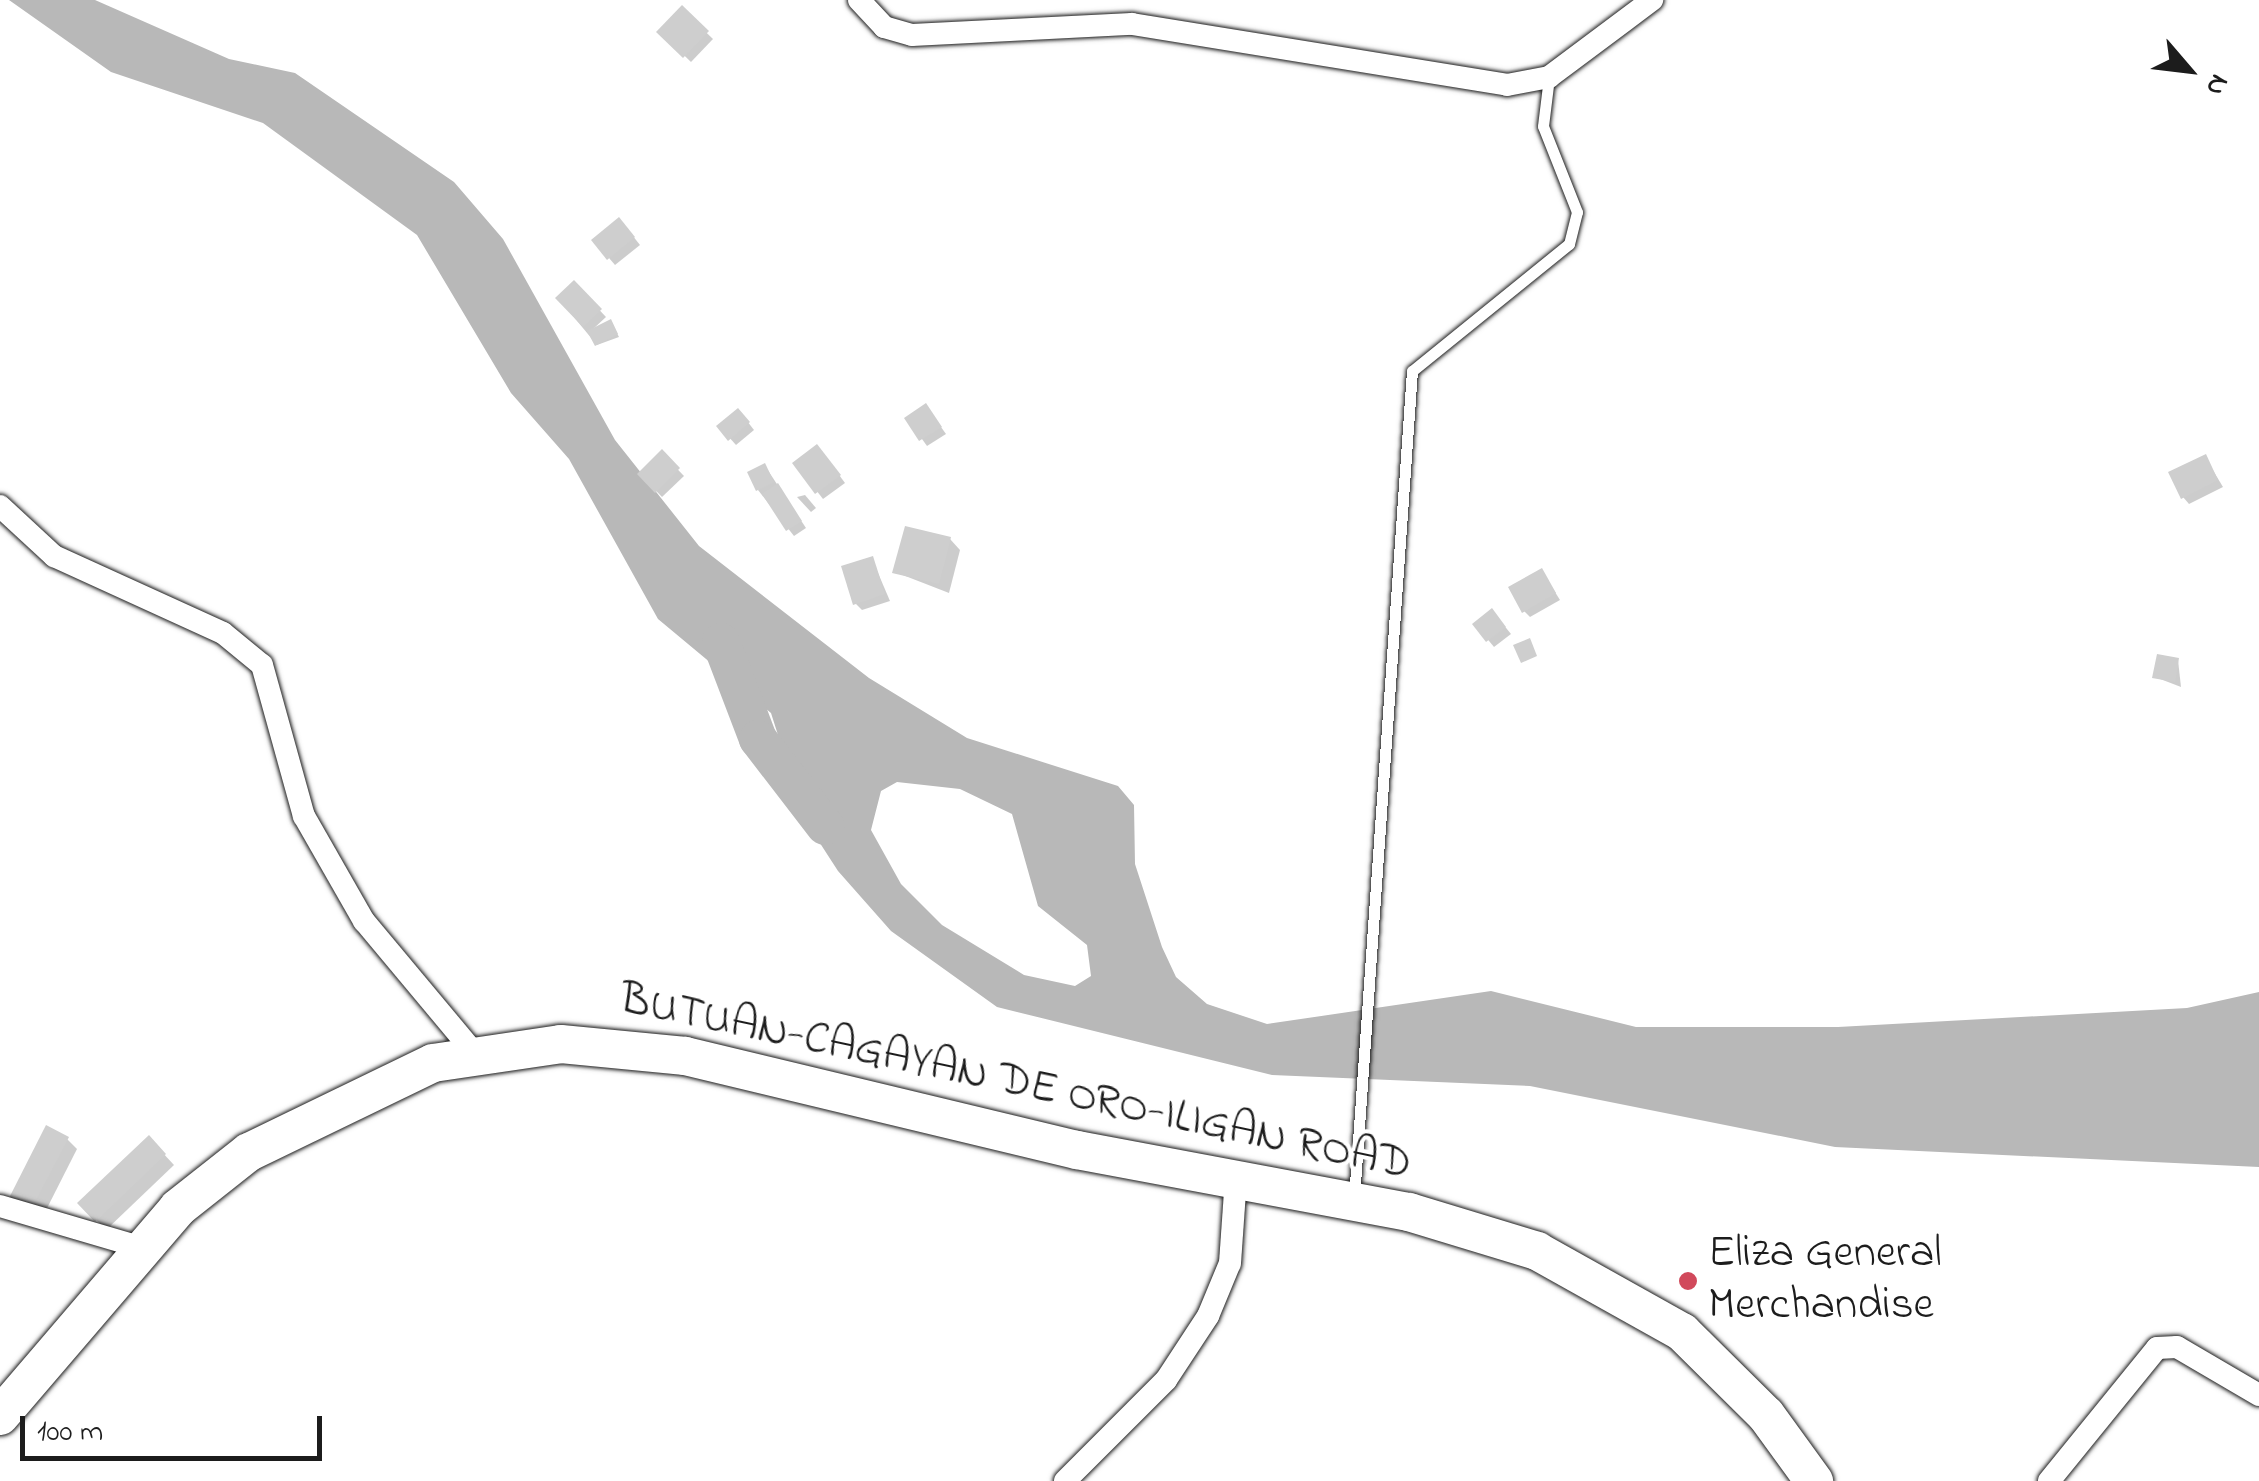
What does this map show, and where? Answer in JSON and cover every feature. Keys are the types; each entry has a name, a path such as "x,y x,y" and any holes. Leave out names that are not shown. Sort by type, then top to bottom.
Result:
{"highway":[{"name":"BUTUAN-CAGAYAN DE ORO-ILIGAN ROAD","path":"0,1416 178,1208 299,1122 387,1079 476,1056 561,1044 686,1056 1077,1150 1354,1202 1538,1251 1624,1294 1727,1375 1814,1481"}],"street":[{"path":"859,0 884,27 912,34 1132,24 1507,85 1549,77 1652,0"},
{"path":"0,506 54,556 223,634 262,665 304,816 364,921 476,1056"},
{"path":"1065,1481 1166,1380 1208,1316 1230,1263 1236,1178"},
{"path":"0,1206 143,1248"},
{"path":"2049,1481 2157,1348 2177,1347 2259,1394"}],"lane":[{"path":"1354,1202 1366,1082 1412,371 1569,244 1577,212 1541,111 1549,77"}],"shaded area":[{"path":"9,0 95,0 229,59 295,73 454,182 503,239 615,440 699,546 869,678 967,738 1118,786 1134,805 1135,864 1162,947 1176,977 1207,1004 1267,1024 1491,991 1636,1027 1838,1027 2187,1008 2259,992 2259,1167 1835,1147 1530,1086 1272,1075 997,1007 891,931 838,871 805,820 771,713 658,619 569,459 511,393 417,235 263,123 111,72","holes":["897,782 960,789 1012,814 1038,906 1087,945 1091,976 1075,986 1024,975 942,925 901,884 871,830 881,791"]}],"building":[{"path":"682,5 709,31 683,58 656,32"},
{"path":"619,217 635,237 607,260 591,240"},
{"path":"574,280 602,309 583,327 555,298"},
{"path":"611,319 618,334 595,346 587,331"},
{"path":"926,403 942,427 919,441 904,418"},
{"path":"738,408 750,422 728,441 716,426"},
{"path":"817,444 841,475 815,494 792,463"},
{"path":"662,449 680,468 655,493 637,474"},
{"path":"2206,454 2218,480 2181,499 2168,472"},
{"path":"765,463 774,482 756,491 747,472"},
{"path":"778,483 802,521 786,531 762,494"},
{"path":"905,526 951,537 939,584 892,573"},
{"path":"873,556 885,594 853,605 841,566"},
{"path":"1542,568 1556,593 1522,613 1508,587"},
{"path":"1492,608 1506,627 1486,642 1472,624"},
{"path":"1530,638 1537,656 1521,663 1513,645"},
{"path":"2157,654 2179,658 2175,682 2152,678"},
{"path":"46,1125 69,1137 29,1213 7,1202"},
{"path":"149,1135 166,1154 95,1222 77,1203"}],"waterway":[{"path":"721,642 758,739 825,826"}],"place":[{"name":"Eliza General Merchandise","path":"1688,1281"}]}
